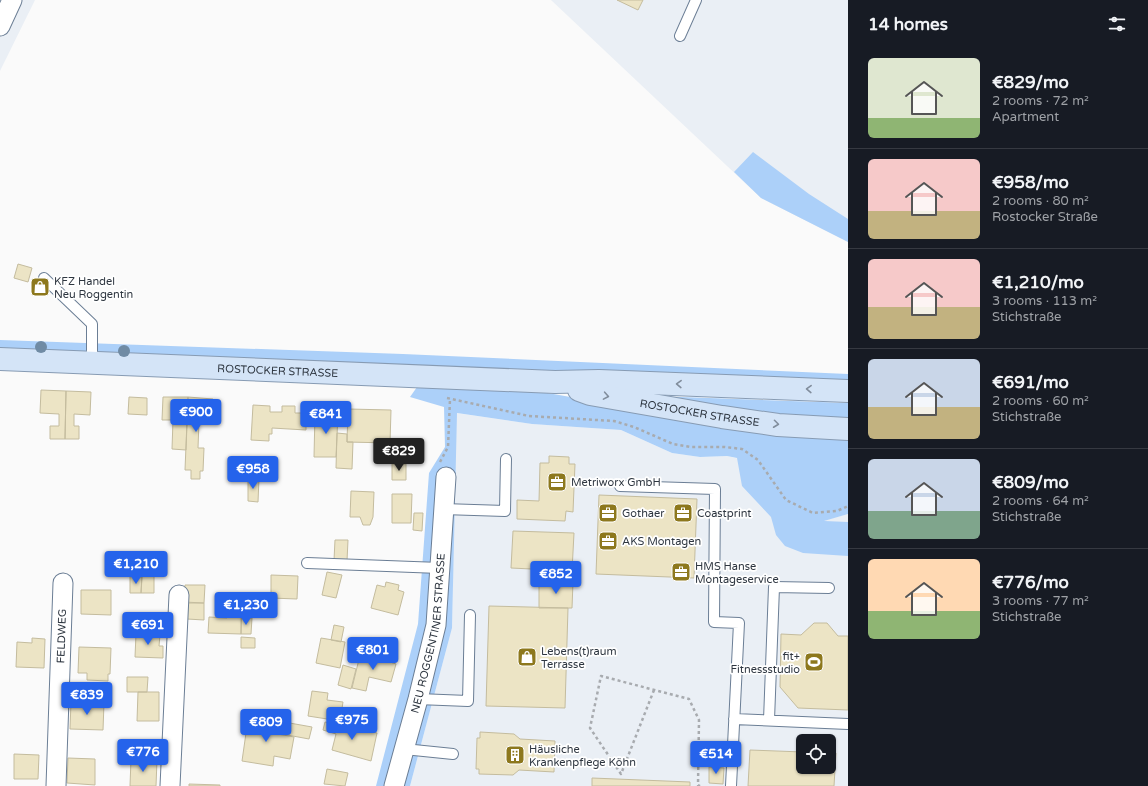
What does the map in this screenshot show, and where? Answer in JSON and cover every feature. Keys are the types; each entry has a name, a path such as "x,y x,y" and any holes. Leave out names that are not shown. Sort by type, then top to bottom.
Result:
{"main road":[{"name":"ROSTOCKER STRASSE","path":"0,359 555,382 599,381 848,391"},
{"name":"ROSTOCKER STRASSE","path":"555,382 590,394 722,417 778,425 848,428"}],"street":[{"path":"0,26 12,0"},
{"name":"NEU ROGGENTINER STRASSE","path":"394,786 418,699 436,625 446,477"},
{"name":"FELDWEG","path":"56,786 63,583"},
{"path":"170,786 178,596"}],"lane":[{"path":"680,36 696,0"},
{"path":"44,278 92,324 92,363"},
{"path":"444,509 505,511 506,459"},
{"path":"620,486 715,489 714,622 739,623 731,786"},
{"path":"307,563 440,568"},
{"path":"769,720 774,587 829,588"},
{"path":"418,699 468,701 470,615"},
{"path":"734,719 848,724"},
{"path":"404,749 453,754"}],"path":[{"path":"450,399 529,416 614,421 634,427 673,444 691,447 725,447 742,449 758,460 786,500 813,513 837,511 848,506"},
{"path":"654,690 621,774 590,728 601,676 689,699 699,720 698,785 700,786"}],"shaded area":[{"path":"0,0 35,0 0,71"},
{"path":"551,0 848,0 848,242 761,198"},
{"path":"753,152 809,194 848,219 848,242 761,198 734,172"},
{"path":"0,340 403,354 848,374 848,385 0,350"},
{"path":"417,387 536,391 726,424 848,434 848,514 824,521 848,522 848,556 803,553 785,546 776,535 771,517 742,486 737,458 727,456 700,457 672,453 621,430 532,424 457,413 452,628 410,786 376,786 418,624 429,473 445,447 444,407 410,397"},
{"path":"654,396 848,403 848,419 802,420"},
{"path":"456,413 532,424 621,430 672,453 700,457 727,456 749,461 823,521 848,514 848,786 410,786 452,628"}],"building":[{"path":"617,0 643,0 638,10"},
{"path":"18,264 32,268 28,282 14,278"},
{"path":"41,390 66,391 65,439 50,439 50,426 59,426 59,414 40,413"},
{"path":"66,391 91,392 90,415 74,414 74,426 79,426 79,439 65,439"},
{"path":"129,397 147,398 147,415 128,414"},
{"path":"163,397 188,397 186,450 172,449 173,420 162,420"},
{"path":"188,397 213,399 212,422 199,421 198,448 204,448 203,471 200,471 200,479 191,479 191,470 185,470"},
{"path":"253,405 270,406 270,412 282,412 282,406 295,406 295,413 306,413 306,430 272,428 272,434 269,434 269,441 251,440"},
{"path":"348,409 391,410 390,443 347,442"},
{"path":"315,413 338,414 336,457 314,457"},
{"path":"337,433 347,434 347,442 353,442 352,469 336,468"},
{"name":"Metriworx GmbH","path":"549,456 569,457 569,464 575,464 573,512 566,511 565,521 517,519 517,500 539,501 540,463 549,463"},
{"path":"392,464 406,464 406,480 392,480"},
{"path":"248,478 259,478 258,502 248,501"},
{"path":"351,491 374,492 373,517 370,525 363,525 360,517 350,517"},
{"path":"392,494 412,494 411,523 392,523"},
{"path":"599,495 697,499 694,578 596,574"},
{"path":"414,513 423,513 422,531 413,530"},
{"path":"513,531 574,533 572,571 511,568"},
{"path":"335,540 348,540 347,561 334,560"},
{"path":"327,572 342,575 336,598 322,595"},
{"path":"142,574 154,575 154,593 141,593"},
{"path":"271,575 298,576 297,599 271,598"},
{"path":"130,576 142,577 141,593 130,593"},
{"path":"539,581 573,582 572,608 539,608"},
{"path":"386,582 399,585 398,590 404,592 398,615 371,608 377,585 385,587"},
{"path":"185,585 205,585 204,603 184,602"},
{"path":"81,590 111,590 111,615 81,614"},
{"path":"188,603 204,603 204,620 187,619"},
{"path":"227,603 242,604 241,634 208,633 209,617 227,618"},
{"name":"Lebens(t)raum Terrasse","path":"489,606 568,608 565,708 486,706"},
{"path":"132,618 142,619 142,635 131,634"},
{"path":"241,618 252,618 251,634 241,634"},
{"name":"fit+ Fitnessstudio","path":"814,623 827,623 838,636 848,636 848,710 798,708 780,687 781,634 801,635"},
{"path":"334,625 344,627 341,642 331,640"},
{"path":"136,634 160,635 159,646 163,646 163,658 135,657"},
{"path":"241,637 255,638 255,648 241,648"},
{"path":"32,638 45,639 44,668 16,667 17,642 32,643"},
{"path":"321,638 345,642 340,668 316,663"},
{"path":"79,647 111,648 110,674 108,674 108,681 87,680 87,673 78,673"},
{"path":"360,655 378,660 379,656 388,658 387,661 396,664 391,682 369,677 366,691 352,688"},
{"path":"343,665 356,669 351,689 338,685"},
{"path":"127,677 148,677 147,692 127,692"},
{"path":"312,691 328,693 327,700 343,702 340,721 308,716"},
{"path":"138,692 159,692 159,721 137,721"},
{"path":"71,702 104,703 103,730 70,729"},
{"path":"248,719 279,724 278,734 294,737 290,759 274,756 273,766 242,761"},
{"path":"284,722 312,727 309,739 282,734"},
{"path":"325,722 377,733 371,761 332,750 336,734 323,730"},
{"name":"Häusliche Krankenpflege Köhn","path":"480,732 514,734 520,739 555,741 554,772 519,770 513,775 479,774 479,769 476,769 477,738 480,738"},
{"path":"122,744 158,745 157,760 121,759"},
{"path":"750,750 796,752 796,774 835,774 834,786 748,786"},
{"path":"14,754 39,755 38,779 14,779"},
{"path":"68,758 95,759 95,785 67,783"},
{"path":"131,759 157,760 156,786 130,786"},
{"path":"709,767 724,768 723,784 709,783"},
{"path":"327,769 348,773 345,786 324,784"},
{"path":"592,778 690,782 690,786 592,786"},
{"path":"189,784 220,785 220,786 189,786"}],"place":[{"name":"KFZ Handel Neu Roggentin","path":"40,287"},
{"name":"Metriworx GmbH","path":"557,482"},
{"name":"Gothaer","path":"608,513"},
{"name":"Coastprint","path":"683,513"},
{"name":"AKS Montagen","path":"608,541"},
{"name":"HMS Hanse Montageservice","path":"681,572"},
{"name":"Lebens(t)raum Terrasse","path":"527,657"},
{"name":"fit+ Fitnessstudio","path":"814,662"},
{"name":"Häusliche Krankenpflege Köhn","path":"515,755"}]}
